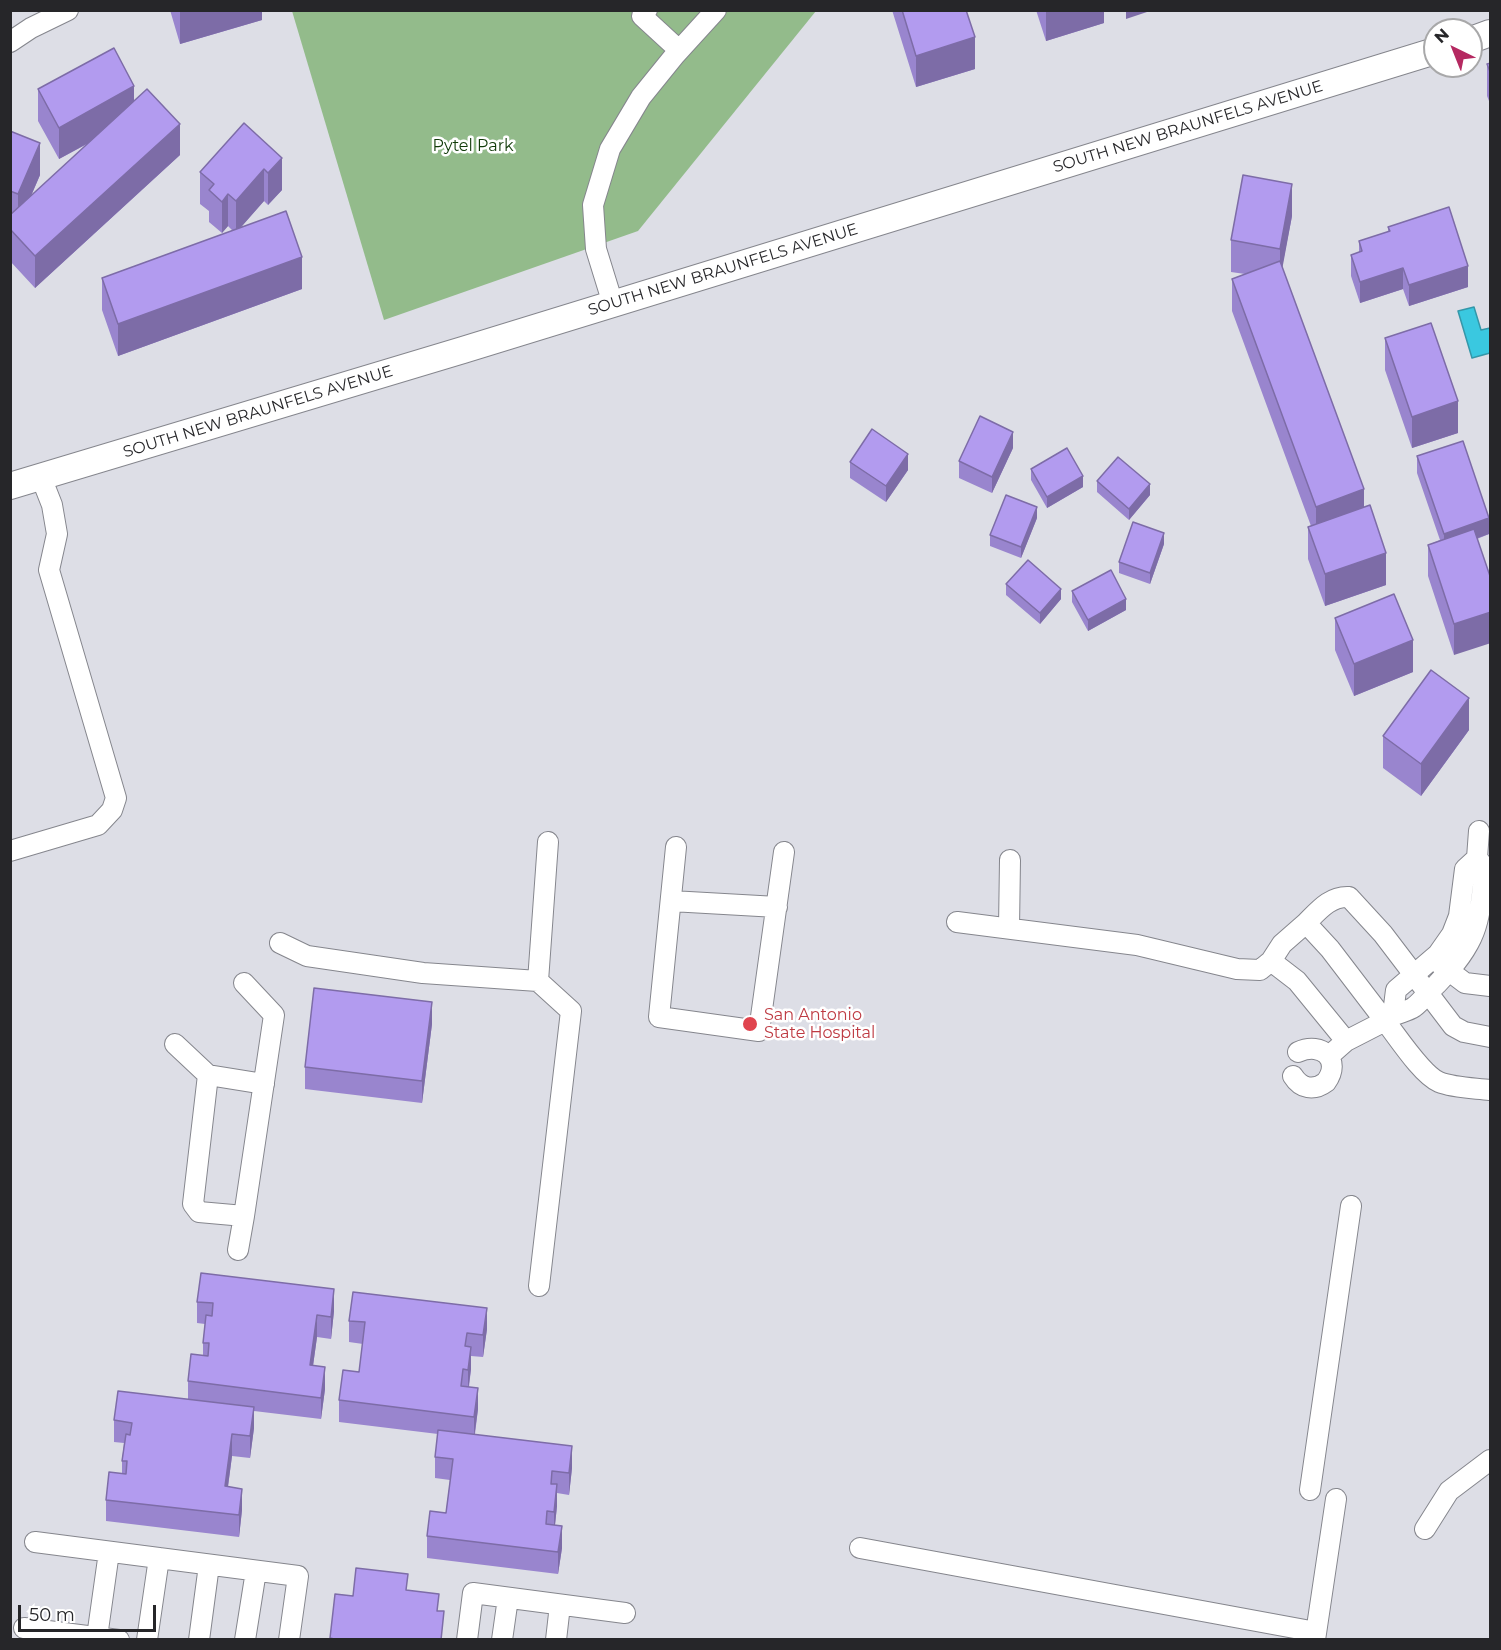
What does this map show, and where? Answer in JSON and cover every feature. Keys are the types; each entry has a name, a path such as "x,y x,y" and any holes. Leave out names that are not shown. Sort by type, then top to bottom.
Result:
{"main road":[{"name":"SOUTH NEW BRAUNFELS AVENUE","path":"10,486 613,304 1423,55"}],"street":[{"path":"10,42 31,28 68,10"},
{"path":"647,10 642,16 679,50"},
{"path":"613,304 596,249 593,205 610,149 640,97 716,10"},
{"path":"10,851 98,825 112,810 116,798 49,570 57,534 52,505 41,477"},
{"path":"1479,831 1477,858 1485,868 1480,916 1484,928"},
{"path":"538,981 548,842"},
{"path":"676,847 658,1017 759,1031 784,852"},
{"path":"1389,1017 1396,990 1434,958 1452,934 1465,869 1477,858"},
{"path":"1009,928 1010,860"},
{"path":"957,922 1137,945 1237,969 1260,970 1271,960 1282,944 1323,906 1338,896 1349,897 1383,934 1453,1026 1464,1032 1491,1037"},
{"path":"670,901 777,908"},
{"path":"1456,922 1484,928"},
{"path":"1306,923 1389,1017 1428,1075 1438,1082 1450,1085 1491,1090"},
{"path":"1329,1056 1346,1041 1389,1017 1413,1008 1448,972 1484,928"},
{"path":"280,943 307,957 423,973 538,981 571,1011 539,1286"},
{"path":"1434,958 1448,972 1465,983 1491,986"},
{"path":"1271,960 1297,981 1346,1041"},
{"path":"238,1250 274,1015 244,983"},
{"path":"175,1044 207,1075 264,1084"},
{"path":"1293,1076 1300,1085 1307,1088 1320,1086 1330,1076 1332,1070 1329,1056 1324,1052 1312,1047 1298,1052"},
{"path":"207,1075 193,1204 199,1212 244,1216"},
{"path":"1310,1490 1351,1206"},
{"path":"1425,1529 1449,1491 1491,1460"},
{"path":"860,1548 1315,1636 1336,1499"},
{"path":"35,1542 298,1576 289,1640"},
{"path":"97,1637 109,1552"},
{"path":"147,1640 159,1558"},
{"path":"199,1640 210,1565"},
{"path":"245,1640 256,1571"},
{"path":"467,1640 474,1593 625,1613"},
{"path":"502,1640 508,1598"},
{"path":"556,1640 560,1605"},
{"path":"24,1628 119,1640"}],"green space":[{"name":"Pytel Park","path":"292,11 816,11 638,231 384,320"}],"water":[{"path":"1474,307 1481,330 1490,328 1490,353 1472,358 1458,311"}],"building":[{"path":"902,10 966,10 975,37 916,56"},
{"path":"114,48 134,86 59,128 38,89"},
{"path":"147,89 180,124 35,256 10,229 10,215"},
{"path":"244,123 282,158 268,173 264,169 236,201 228,194 222,202 209,190 214,184 200,172"},
{"path":"10,131 40,143 18,194 10,191"},
{"path":"1243,175 1292,184 1280,249 1231,240"},
{"path":"1449,207 1468,266 1409,285 1403,268 1360,282 1351,255 1362,251 1359,241 1390,231 1388,227"},
{"path":"286,211 302,257 118,324 102,278"},
{"path":"1280,261 1364,489 1316,507 1232,279"},
{"path":"1431,323 1458,401 1412,417 1385,338"},
{"path":"980,416 1013,432 992,477 959,461"},
{"path":"872,429 908,454 886,486 850,462"},
{"path":"1463,441 1489,518 1444,534 1417,456"},
{"path":"1067,448 1083,476 1047,497 1031,469"},
{"path":"1118,457 1150,484 1129,509 1097,481"},
{"path":"1006,495 1037,507 1021,547 990,535"},
{"path":"1370,505 1386,553 1325,574 1308,527"},
{"path":"1133,522 1164,533 1150,573 1119,562"},
{"path":"1474,529 1491,579 1491,612 1454,624 1428,545"},
{"path":"1028,560 1061,589 1040,613 1006,584"},
{"path":"1111,570 1126,599 1088,620 1072,591"},
{"path":"1394,594 1413,640 1354,664 1335,618"},
{"path":"1431,670 1469,698 1421,764 1383,736"},
{"path":"314,988 432,1002 422,1081 305,1067"},
{"path":"201,1273 334,1289 331,1317 317,1315 310,1365 325,1367 321,1398 188,1381 191,1354 208,1356 209,1343 203,1343 206,1315 212,1316 213,1303 197,1302"},
{"path":"353,1292 487,1308 483,1335 467,1333 465,1346 471,1347 468,1370 463,1369 461,1386 478,1388 474,1417 339,1400 343,1370 359,1372 365,1322 349,1321"},
{"path":"118,1391 254,1407 250,1436 232,1434 225,1486 242,1489 239,1515 106,1500 109,1472 126,1474 127,1461 122,1461 126,1434 130,1435 132,1423 114,1420"},
{"path":"438,1430 572,1446 569,1473 552,1471 551,1484 557,1484 554,1512 547,1511 546,1524 562,1526 558,1552 427,1536 430,1511 446,1513 453,1459 435,1457"},
{"path":"356,1568 408,1574 406,1590 439,1594 437,1611 444,1611 441,1640 338,1640 330,1638 335,1594 353,1596"}],"place":[{"name":"San Antonio State Hospital","path":"750,1024"}]}
